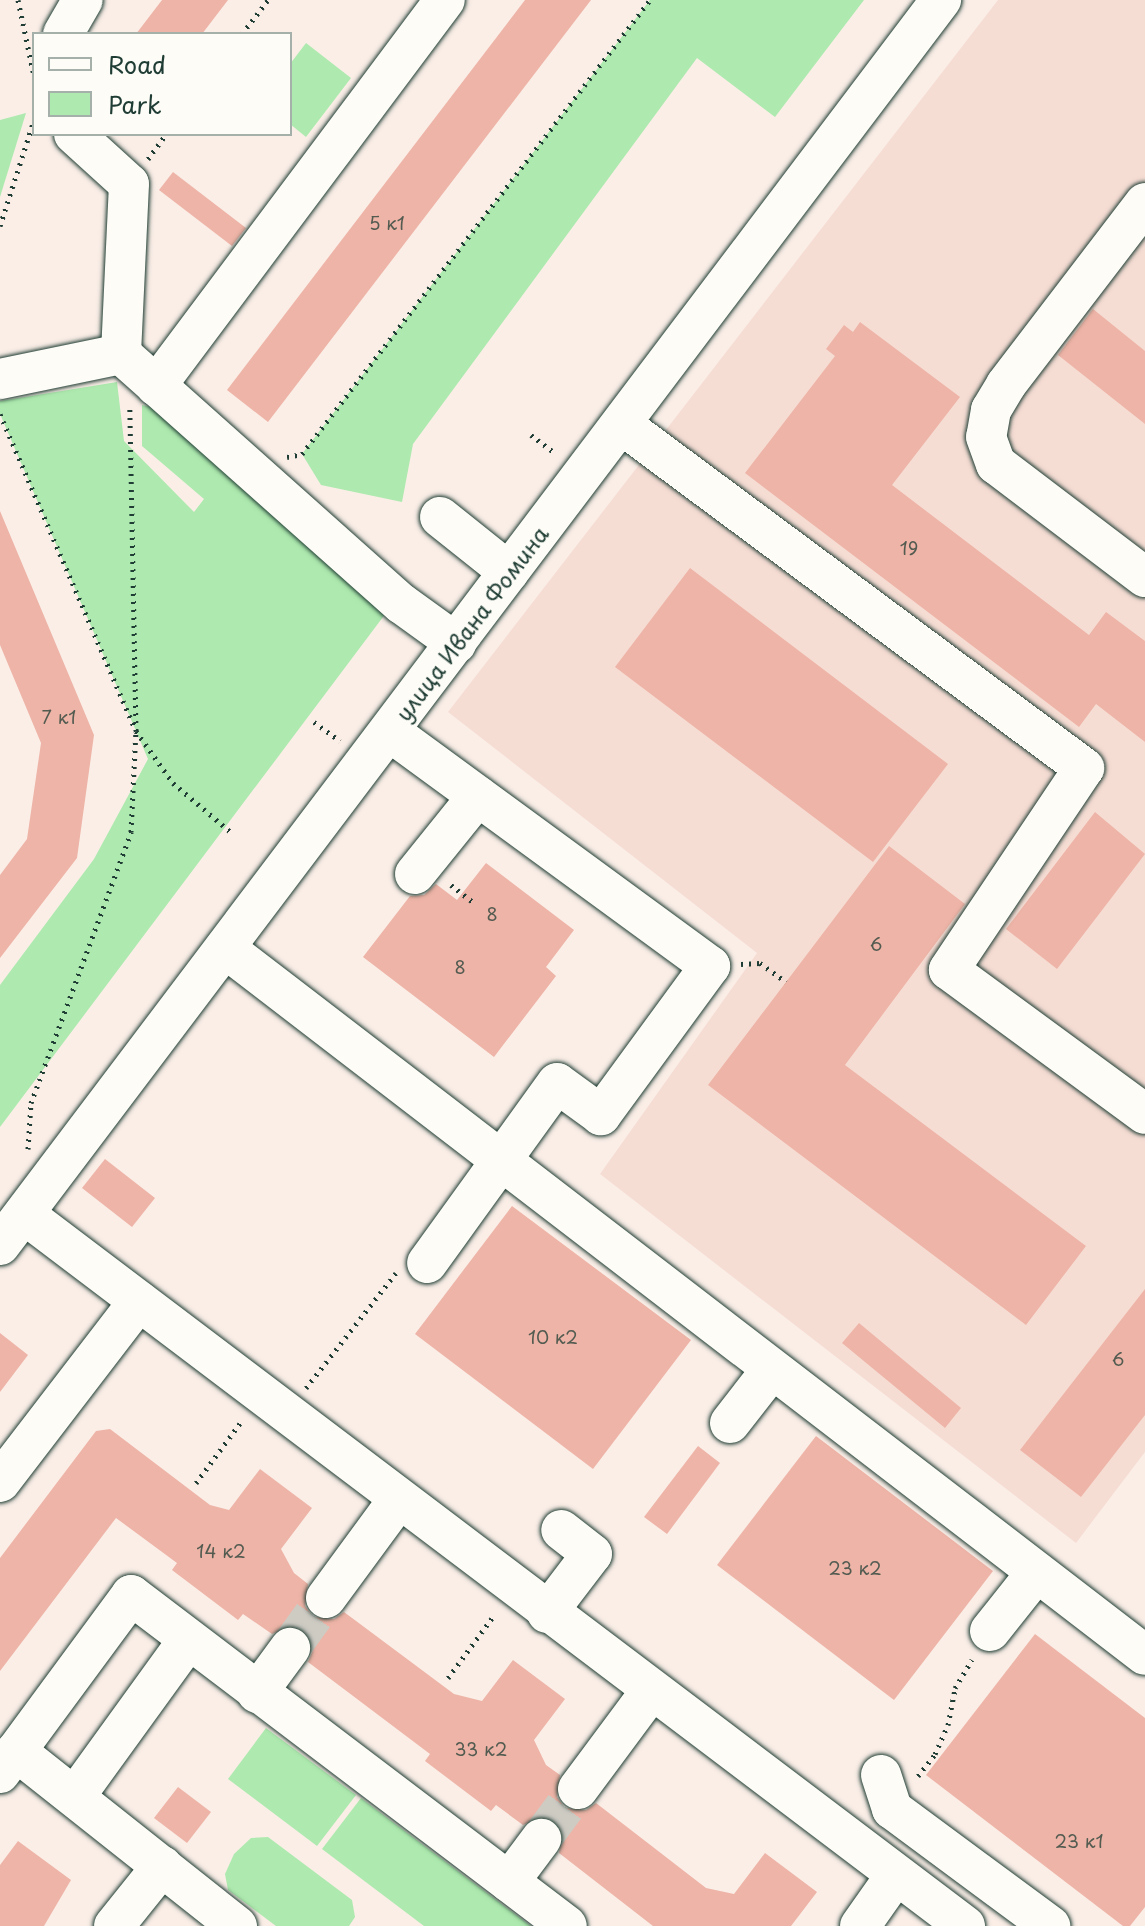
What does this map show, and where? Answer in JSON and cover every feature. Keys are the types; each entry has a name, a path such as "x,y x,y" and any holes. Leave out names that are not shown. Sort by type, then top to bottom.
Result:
{"street":[{"path":"64,32 83,0"},
{"path":"156,386 445,0"},
{"name":"улица Ивана Фомина","path":"0,1245 941,0"},
{"path":"76,136 129,184 121,354"},
{"path":"1145,203 1006,385 991,410 986,437 996,464 1145,576"},
{"path":"121,354 402,604 456,643"},
{"path":"0,379 121,354"},
{"path":"621,424 1084,768 949,970 1145,1114"},
{"path":"440,517 509,572"},
{"path":"389,731 710,966 601,1115 557,1083 427,1263"},
{"path":"415,874 478,796"},
{"path":"225,948 348,1055 501,1160 1145,1655"},
{"path":"24,1214 139,1301 268,1411 398,1500 547,1613 608,1644 650,1692 965,1926"},
{"path":"0,1482 139,1301"},
{"path":"730,1423 772,1369"},
{"path":"326,1598 373,1552 398,1500"},
{"path":"547,1613 592,1554 561,1530"},
{"path":"990,1631 1037,1572"},
{"path":"237,1926 76,1795 8,1762 131,1595 567,1926"},
{"path":"76,1795 188,1640"},
{"path":"257,1693 290,1648"},
{"path":"578,1789 624,1747 650,1692"},
{"path":"886,1792 1050,1926"},
{"path":"509,1882 541,1839"},
{"path":"114,1926 162,1866"},
{"path":"860,1926 896,1875"}],"path":[{"path":"244,32 268,0"},
{"path":"247,466 302,454 650,0"},
{"path":"0,226 32,126"},
{"path":"24,1214 31,1103 131,832 136,731 130,399 121,354"},
{"path":"0,414 136,731 173,783 232,833"},
{"path":"531,435 559,456"},
{"path":"314,722 341,742"},
{"path":"710,966 760,963 786,982"},
{"path":"196,1483 268,1411 406,1261 427,1263"},
{"path":"448,1678 497,1611"},
{"path":"886,1792 935,1754 948,1725 955,1688 990,1631"}],"shaded area":[{"path":"998,0 1145,0 1145,1452 1076,1543 600,1174 757,953 448,712"}],"green space":[{"path":"650,0 864,0 775,117 697,58 413,444 402,502 321,485 302,454"},
{"path":"306,43 351,78 306,137 292,126 292,61"},
{"path":"26,113 0,197 0,120"},
{"path":"117,382 124,441 194,512 204,499 142,446 142,405 177,412 389,609 0,1127 0,985 94,859 148,759 0,414 0,401"},
{"path":"266,1728 356,1795 317,1846 228,1779"},
{"path":"361,1798 531,1926 424,1926 322,1849"},
{"path":"268,1837 352,1900 355,1917 349,1926 276,1926 228,1890 225,1874 234,1854 251,1838"}],"building":[{"path":"162,0 228,0 204,32 138,32"},
{"path":"525,0 591,0 268,422 227,390"},
{"path":"173,172 246,228 232,246 159,190"},
{"path":"1093,309 1145,351 1145,424 1058,355"},
{"path":"860,322 960,397 892,485 1089,635 1106,612 1145,641 1145,742 1096,704 1079,727 745,473 835,356 826,349 844,325 853,332"},
{"path":"0,511 94,735 77,858 0,958 0,875 27,839 41,743 0,645"},
{"path":"690,568 948,764 873,862 615,667"},
{"path":"1095,812 1145,854 1057,969 1006,929"},
{"path":"889,846 965,904 845,1065 1086,1246 1026,1325 708,1085"},
{"path":"486,863 574,930 546,967 556,976 494,1057 363,957 410,896 424,895 436,884 457,900"},
{"path":"105,1159 155,1198 132,1227 82,1188"},
{"path":"512,1206 691,1340 593,1469 415,1334"},
{"path":"1145,1289 1145,1415 1081,1497 1020,1450"},
{"path":"859,1323 961,1408 945,1428 842,1343"},
{"path":"0,1333 28,1355 0,1392"},
{"path":"110,1429 210,1505 229,1510 260,1469 312,1508 281,1549 294,1573 308,1584 305,1606 313,1617 334,1619 344,1612 454,1694 482,1701 513,1660 565,1699 534,1740 546,1765 560,1775 557,1797 565,1808 586,1810 596,1803 706,1888 734,1894 765,1853 817,1892 791,1926 653,1926 559,1853 562,1831 554,1820 543,1816 523,1825 496,1805 491,1811 425,1761 430,1754 308,1662 313,1650 304,1630 292,1625 272,1634 243,1614 238,1620 172,1570 177,1563 116,1518 0,1671 0,1558 96,1431"},
{"path":"816,1436 993,1571 894,1700 717,1565"},
{"path":"698,1446 720,1463 667,1534 644,1517"},
{"path":"1035,1634 1145,1718 1145,1907 1130,1926 1123,1926 926,1775"},
{"path":"178,1787 211,1812 187,1843 154,1818"},
{"path":"18,1841 71,1880 44,1926 0,1926 0,1865"}],"tunnel":[{"path":"290,1648 326,1598"},
{"path":"541,1839 578,1789"}]}
